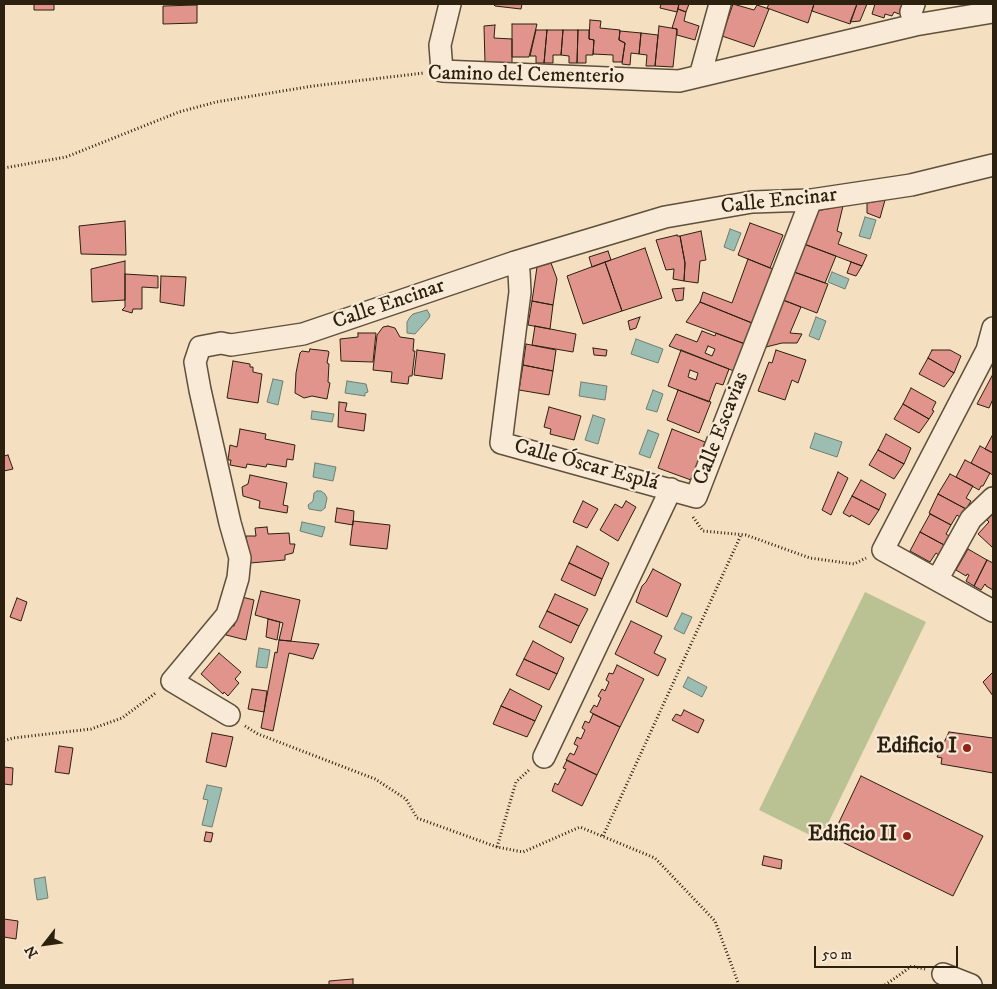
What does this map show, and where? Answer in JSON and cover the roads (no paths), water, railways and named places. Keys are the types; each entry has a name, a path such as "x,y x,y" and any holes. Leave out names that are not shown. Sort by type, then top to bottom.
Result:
{"street":[{"name":"Camino del Cementerio","path":"450,4 440,45 442,71 679,81 915,25 993,12"},
{"path":"700,76 720,4"},
{"path":"914,4 911,12 915,25"},
{"name":"Calle Encinar","path":"229,715 172,681 227,615 238,578 240,558 200,390 195,362 200,346 220,343 231,345 303,334 515,262 665,216 752,202 811,200 911,185 993,165"},
{"name":"Calle Escavias","path":"544,757 671,489 696,497 811,200"},
{"name":"Calle Óscar Esplá","path":"515,262 519,272 520,292 501,443 671,489"},
{"path":"993,328 991,351 883,550 993,611"},
{"path":"937,580 971,519 993,498"},
{"path":"942,974 971,985"}],"water":[{"path":"865,217 876,220 870,239 859,236"},
{"path":"730,229 741,233 734,251 724,247"},
{"path":"832,272 849,279 845,289 828,282"},
{"path":"427,310 430,315 429,318 415,334 407,333 407,322 410,317 413,314"},
{"path":"816,317 826,321 819,340 809,336"},
{"path":"636,339 663,349 658,363 631,354"},
{"path":"273,379 283,381 278,405 267,402"},
{"path":"347,381 366,384 368,392 365,393 365,396 345,393"},
{"path":"581,382 607,386 605,400 579,396"},
{"path":"653,390 663,394 657,412 646,409"},
{"path":"312,411 334,414 332,422 311,419"},
{"path":"593,415 605,419 598,444 585,440"},
{"path":"648,430 659,434 650,458 639,454"},
{"path":"815,433 842,442 837,457 810,448"},
{"path":"315,463 336,467 333,481 313,477"},
{"path":"321,491 327,498 325,508 321,511 309,509 308,505 313,501 314,493"},
{"path":"302,522 325,527 322,537 300,531"},
{"path":"682,613 692,617 684,634 674,629"},
{"path":"259,648 270,650 267,668 256,667"},
{"path":"688,677 707,687 702,697 683,687"},
{"path":"207,785 222,788 212,827 202,825 208,800 203,799"},
{"path":"45,877 48,898 37,900 34,879"}],"place":[{"name":"Edificio I","path":"967,748"},
{"name":"Edificio II","path":"907,836"}]}
